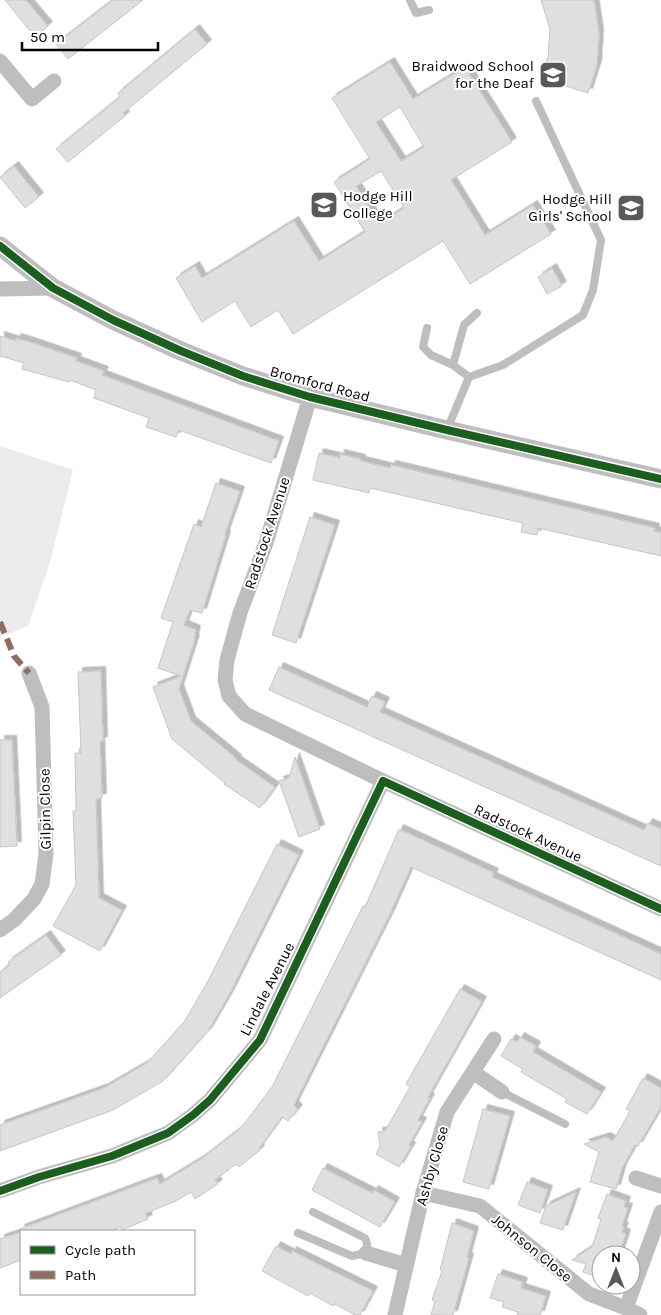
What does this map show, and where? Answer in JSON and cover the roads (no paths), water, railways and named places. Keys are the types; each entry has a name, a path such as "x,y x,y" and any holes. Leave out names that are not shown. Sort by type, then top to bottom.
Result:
{"street":[{"path":"0,61 32,99 54,81"},
{"name":"Bromford Road","path":"0,246 53,288 113,320 190,355 243,376 310,397 661,479"},
{"path":"0,289 53,288"},
{"name":"Radstock Avenue","path":"310,397 266,543 240,613 227,660 225,680 229,696 245,714 383,782 661,909"},
{"name":"Gilpin Close","path":"0,930 14,920 34,899 42,884 46,854 42,707 29,673"},
{"name":"Lindale Avenue","path":"0,1190 112,1156 168,1133 210,1100 260,1040 383,782"},
{"name":"Ashby Close","path":"395,1315 423,1193 447,1112 494,1039"},
{"path":"473,1072 502,1092"},
{"path":"636,1178 661,1186"},
{"name":"Johnson Close","path":"423,1193 480,1206 589,1294 640,1315"},
{"path":"626,1308 661,1212"},
{"path":"366,1254 406,1265"}],"lane":[{"path":"410,0 416,13 428,10"},
{"path":"447,430 469,377 503,365 582,315 593,290 602,240 536,100"},
{"path":"453,365 464,325 478,312"},
{"path":"427,328 423,347 430,355 453,365 469,377"},
{"path":"502,1092 565,1124"},
{"path":"298,1233 352,1256 366,1254 367,1244 365,1238 313,1212"}],"place":[{"name":"Braidwood School for the Deaf","path":"553,75"},
{"name":"Hodge Hill College","path":"324,205"},
{"name":"Hodge Hill Girls' School","path":"631,208"}]}
